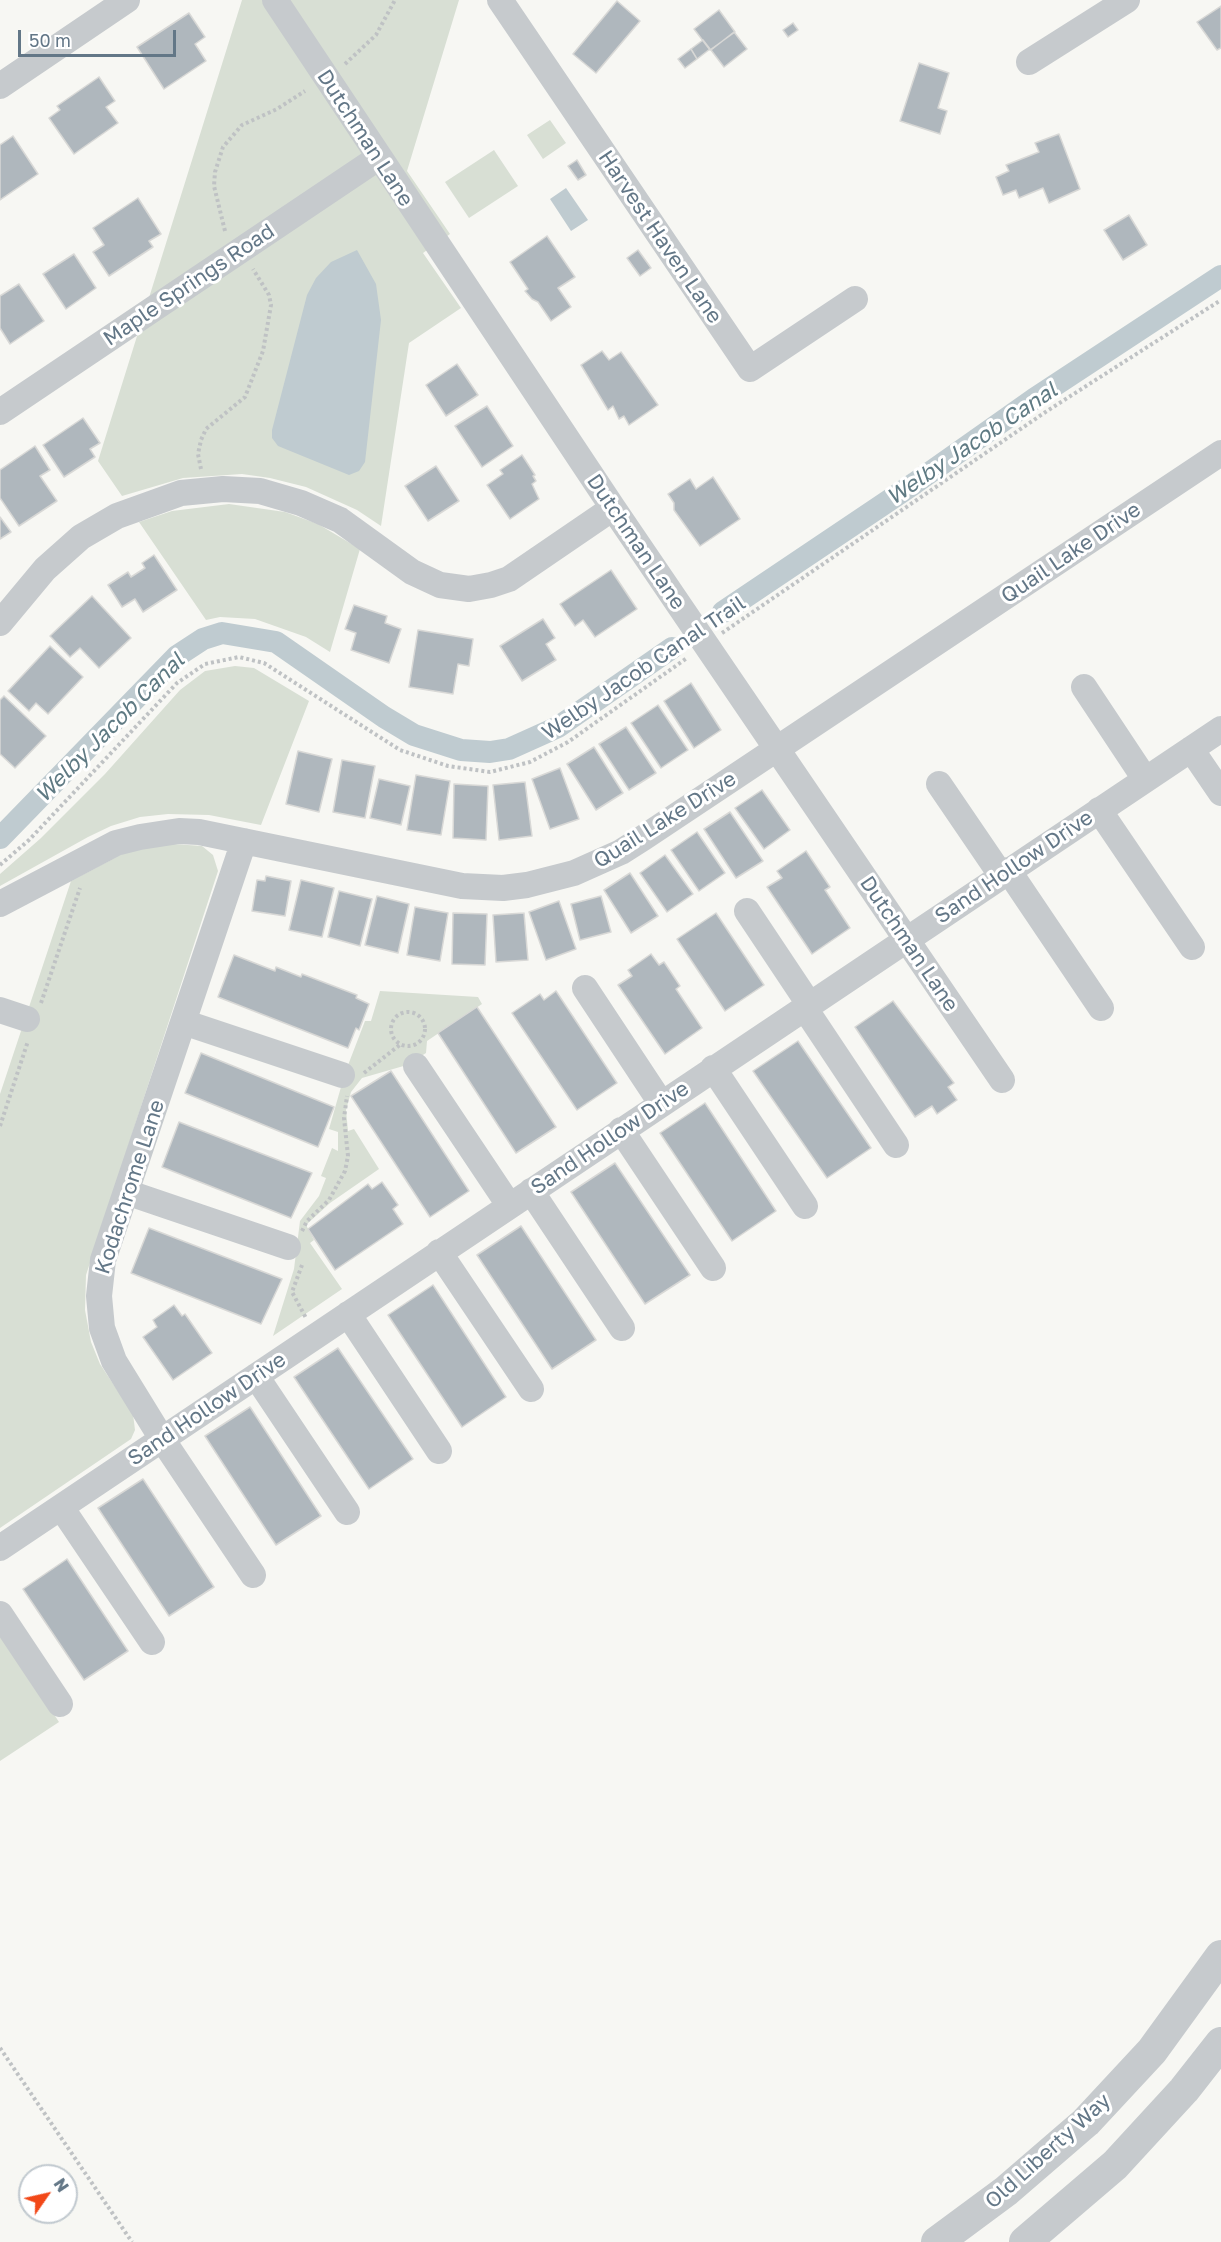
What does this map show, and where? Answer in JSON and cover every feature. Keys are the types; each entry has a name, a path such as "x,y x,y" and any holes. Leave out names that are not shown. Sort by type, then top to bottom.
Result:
{"street":[{"path":"0,86 127,0"},
{"name":"Dutchman Lane","path":"275,0 613,508 1002,1080"},
{"name":"Harvest Haven Lane","path":"500,0 750,369 855,299"},
{"path":"1029,62 1127,0"},
{"name":"Maple Springs Road","path":"0,411 378,158"},
{"name":"Quail Lake Drive","path":"0,904 94,854 140,837 179,831 199,832 462,886 503,888 527,885 574,873 621,852 1221,453"},
{"path":"0,623 45,569 81,537 117,516 181,493 223,489 260,491 301,503 340,520 412,572 441,585 469,589 509,579 613,508"},
{"path":"1084,687 1145,779"},
{"name":"Sand Hollow Drive","path":"0,1548 1221,729"},
{"path":"1191,749 1221,793"},
{"path":"939,784 1101,1008"},
{"path":"1099,810 1192,947"},
{"name":"Kodachrome Lane","path":"244,841 104,1260 100,1278 100,1312 106,1343 114,1361 162,1439 253,1575"},
{"path":"747,911 896,1145"},
{"path":"585,988 662,1103"},
{"path":"0,1010 32,1020"},
{"path":"183,1022 351,1080"},
{"path":"416,1065 509,1205"},
{"path":"713,1068 805,1206"},
{"path":"621,1130 713,1268"},
{"path":"531,1191 622,1328"},
{"path":"126,1192 298,1249"},
{"path":"440,1252 531,1389"},
{"path":"348,1314 439,1450"},
{"path":"256,1376 347,1512"},
{"path":"62,1507 152,1642"},
{"path":"0,1614 60,1704"},
{"name":"Old Liberty Way","path":"937,2242 1006,2191 1050,2155 1093,2115 1152,2051 1221,1956"},
{"path":"1025,2242 1114,2165 1164,2113 1221,2043"}],"path":[{"path":"344,64 376,35 395,0"},
{"path":"225,231 214,186 215,172 223,147 242,125 276,109 305,91"},
{"path":"201,472 198,454 206,429 245,397 263,351 271,305 269,295 253,269"},
{"name":"Welby Jacob Canal Trail","path":"0,865 29,840 177,683 205,664 239,657 264,663 399,750 448,766 490,772 530,762 568,742 705,644 1047,411 1221,300"},
{"path":"0,1126 32,1020 84,883"},
{"path":"317,1335 292,1292 302,1230 307,1221 329,1200 345,1171 348,1156 344,1118 351,1080 401,1044 414,1045 422,1038 425,1028 416,1014 405,1011 392,1021 393,1037 401,1044"},
{"path":"0,2048 132,2242"}],"shaded area":[{"path":"242,0 459,0 407,171 450,234 423,253 461,308 409,343 381,526 357,510 306,487 242,474 183,478 122,496 98,461"},
{"path":"550,120 566,143 543,159 527,135"},
{"path":"494,150 518,186 469,218 445,182"},
{"path":"566,188 588,220 571,231 550,199"},
{"path":"357,250 376,284 381,320 365,462 359,471 349,475 278,446 272,438 272,430 307,295 316,278 331,262"},
{"path":"229,504 285,512 318,524 360,549 330,652 306,637 255,619 220,617 206,620 139,522 172,511"},
{"path":"235,666 254,668 309,701 261,825 209,815 168,814 140,817 111,826 88,837 0,886 0,874 41,838 105,774 180,690 205,671"},
{"path":"159,843 202,846 213,855 218,871 86,1275 85,1310 91,1342 100,1364 133,1414 135,1430 131,1439 0,1528 0,1094 71,881 128,851"},
{"path":"380,991 478,997 482,1004 427,1041 426,1053 407,1065 362,1078 351,1092 346,1110 348,1131 354,1129 379,1169 330,1203 306,1225 314,1240 310,1243 342,1289 273,1336 294,1269 300,1221 319,1196 326,1178 321,1176 332,1148 338,1151 338,1132 329,1129 345,1073 365,1021 371,1021"},
{"path":"0,1633 59,1722 0,1761"}],"building":[{"path":"617,1 640,21 596,73 573,54"},
{"path":"1221,6 1221,48 1217,50 1197,22"},
{"path":"719,10 735,32 710,50 694,29"},
{"path":"189,13 205,37 195,44 206,61 164,89 137,47"},
{"path":"793,23 798,30 788,37 783,30"},
{"path":"734,32 747,49 724,67 711,50"},
{"path":"703,40 710,49 697,59 691,49"},
{"path":"691,49 697,59 685,68 678,59"},
{"path":"919,63 949,73 938,108 947,111 940,134 900,121"},
{"path":"99,77 115,101 106,107 118,123 74,154 49,118 60,110 57,106"},
{"path":"1059,134 1080,189 1049,203 1043,188 1019,198 1016,190 1003,195 996,177 1009,171 1006,165 1039,152 1035,143"},
{"path":"13,136 38,174 0,200 0,145"},
{"path":"577,160 586,175 578,180 568,166"},
{"path":"138,198 161,234 149,241 153,247 109,276 93,252 104,245 93,228"},
{"path":"1129,215 1147,245 1123,260 1104,230"},
{"path":"547,236 575,277 558,288 571,307 551,321 538,302 525,291 528,289 510,262"},
{"path":"638,250 651,268 640,276 627,258"},
{"path":"74,254 96,288 66,309 43,274"},
{"path":"19,284 44,321 10,344 0,328 0,296"},
{"path":"602,351 609,360 621,352 658,405 629,425 624,416 619,419 613,406 608,410 581,365"},
{"path":"457,364 478,395 446,416 426,385"},
{"path":"487,406 513,446 482,467 455,426"},
{"path":"83,418 100,443 90,449 95,457 64,477 43,445"},
{"path":"35,446 50,470 40,476 57,501 19,526 0,498 0,470"},
{"path":"522,455 535,475 533,476 536,481 532,484 539,499 510,519 487,485 503,474 500,470"},
{"path":"436,466 459,501 428,521 405,486"},
{"path":"713,477 740,519 700,546 674,510 674,503 668,494 690,479 696,489"},
{"path":"0,517 11,532 0,539"},
{"path":"154,555 177,590 143,612 135,599 122,607 108,585 128,572 131,577 145,568 142,563"},
{"path":"611,570 637,609 595,637 583,620 575,626 560,604"},
{"path":"92,596 131,638 99,668 80,648 70,657 50,636"},
{"path":"354,605 387,616 385,623 401,629 389,663 351,650 356,633 345,629"},
{"path":"543,619 555,638 546,644 556,660 522,681 500,646"},
{"path":"418,630 473,639 469,666 458,664 453,694 409,687"},
{"path":"50,646 83,677 48,714 36,703 29,711 8,691"},
{"path":"691,683 721,730 694,748 664,701"},
{"path":"4,696 46,736 15,768 0,754 0,700"},
{"path":"658,705 688,750 661,768 631,723"},
{"path":"626,727 656,773 629,790 599,744"},
{"path":"594,747 623,793 596,810 567,764"},
{"path":"298,751 332,759 319,812 286,804"},
{"path":"342,760 375,766 365,818 333,812"},
{"path":"560,768 579,819 550,829 532,779"},
{"path":"416,775 450,781 441,835 407,830"},
{"path":"379,779 410,786 401,825 370,818"},
{"path":"525,782 532,836 499,840 493,785"},
{"path":"454,784 488,786 486,840 453,838"},
{"path":"762,790 790,830 764,849 735,808"},
{"path":"730,812 763,861 736,878 704,829"},
{"path":"697,832 725,873 699,891 671,850"},
{"path":"806,851 830,887 825,890 850,928 812,954 767,887 782,878 777,871"},
{"path":"665,855 693,894 667,912 640,873"},
{"path":"630,873 658,916 631,933 604,890"},
{"path":"266,876 291,881 285,916 252,911 257,880 265,881"},
{"path":"301,880 334,888 322,937 289,930"},
{"path":"339,891 372,899 360,946 328,937"},
{"path":"377,896 409,904 398,953 365,945"},
{"path":"601,896 611,932 580,940 571,904"},
{"path":"559,901 576,949 546,960 529,912"},
{"path":"415,907 448,913 440,961 407,955"},
{"path":"453,913 487,914 485,965 452,964"},
{"path":"524,913 528,960 496,962 493,915"},
{"path":"716,913 764,985 725,1011 677,939"},
{"path":"651,954 659,965 664,962 680,986 676,989 702,1028 665,1054 618,985 632,976 628,970"},
{"path":"234,955 275,971 276,967 301,977 302,974 357,995 356,998 369,1004 359,1030 356,1028 348,1048 218,997"},
{"path":"556,991 617,1083 577,1110 512,1013 540,994 544,1000"},
{"path":"893,1001 954,1083 948,1087 957,1100 937,1114 932,1106 915,1117 855,1027"},
{"path":"477,1007 556,1127 516,1153 438,1033"},
{"path":"798,1041 871,1148 827,1178 753,1071"},
{"path":"201,1053 334,1107 318,1147 185,1093"},
{"path":"391,1071 469,1191 430,1217 351,1096"},
{"path":"705,1103 776,1211 732,1241 660,1133"},
{"path":"179,1122 312,1173 291,1218 162,1167"},
{"path":"615,1163 690,1275 645,1304 571,1192"},
{"path":"382,1182 398,1205 393,1209 403,1224 335,1270 308,1229 368,1184 372,1189"},
{"path":"521,1226 596,1340 552,1369 477,1255"},
{"path":"149,1228 282,1279 261,1324 131,1273"},
{"path":"433,1285 506,1397 462,1427 388,1315"},
{"path":"174,1305 182,1316 185,1314 212,1353 173,1380 143,1337 157,1327 153,1320"},
{"path":"338,1348 413,1459 369,1489 294,1377"},
{"path":"250,1407 321,1516 276,1545 205,1436"},
{"path":"143,1479 214,1587 169,1616 98,1508"},
{"path":"67,1559 128,1651 84,1680 23,1589"}],"waterway":[{"name":"Welby Jacob Canal","path":"723,612 915,483 1034,399 1221,276"},
{"name":"Welby Jacob Canal","path":"0,838 177,656 203,639 222,633 276,642 384,717 414,735 461,750 490,752 509,749 558,727 672,648"}]}
